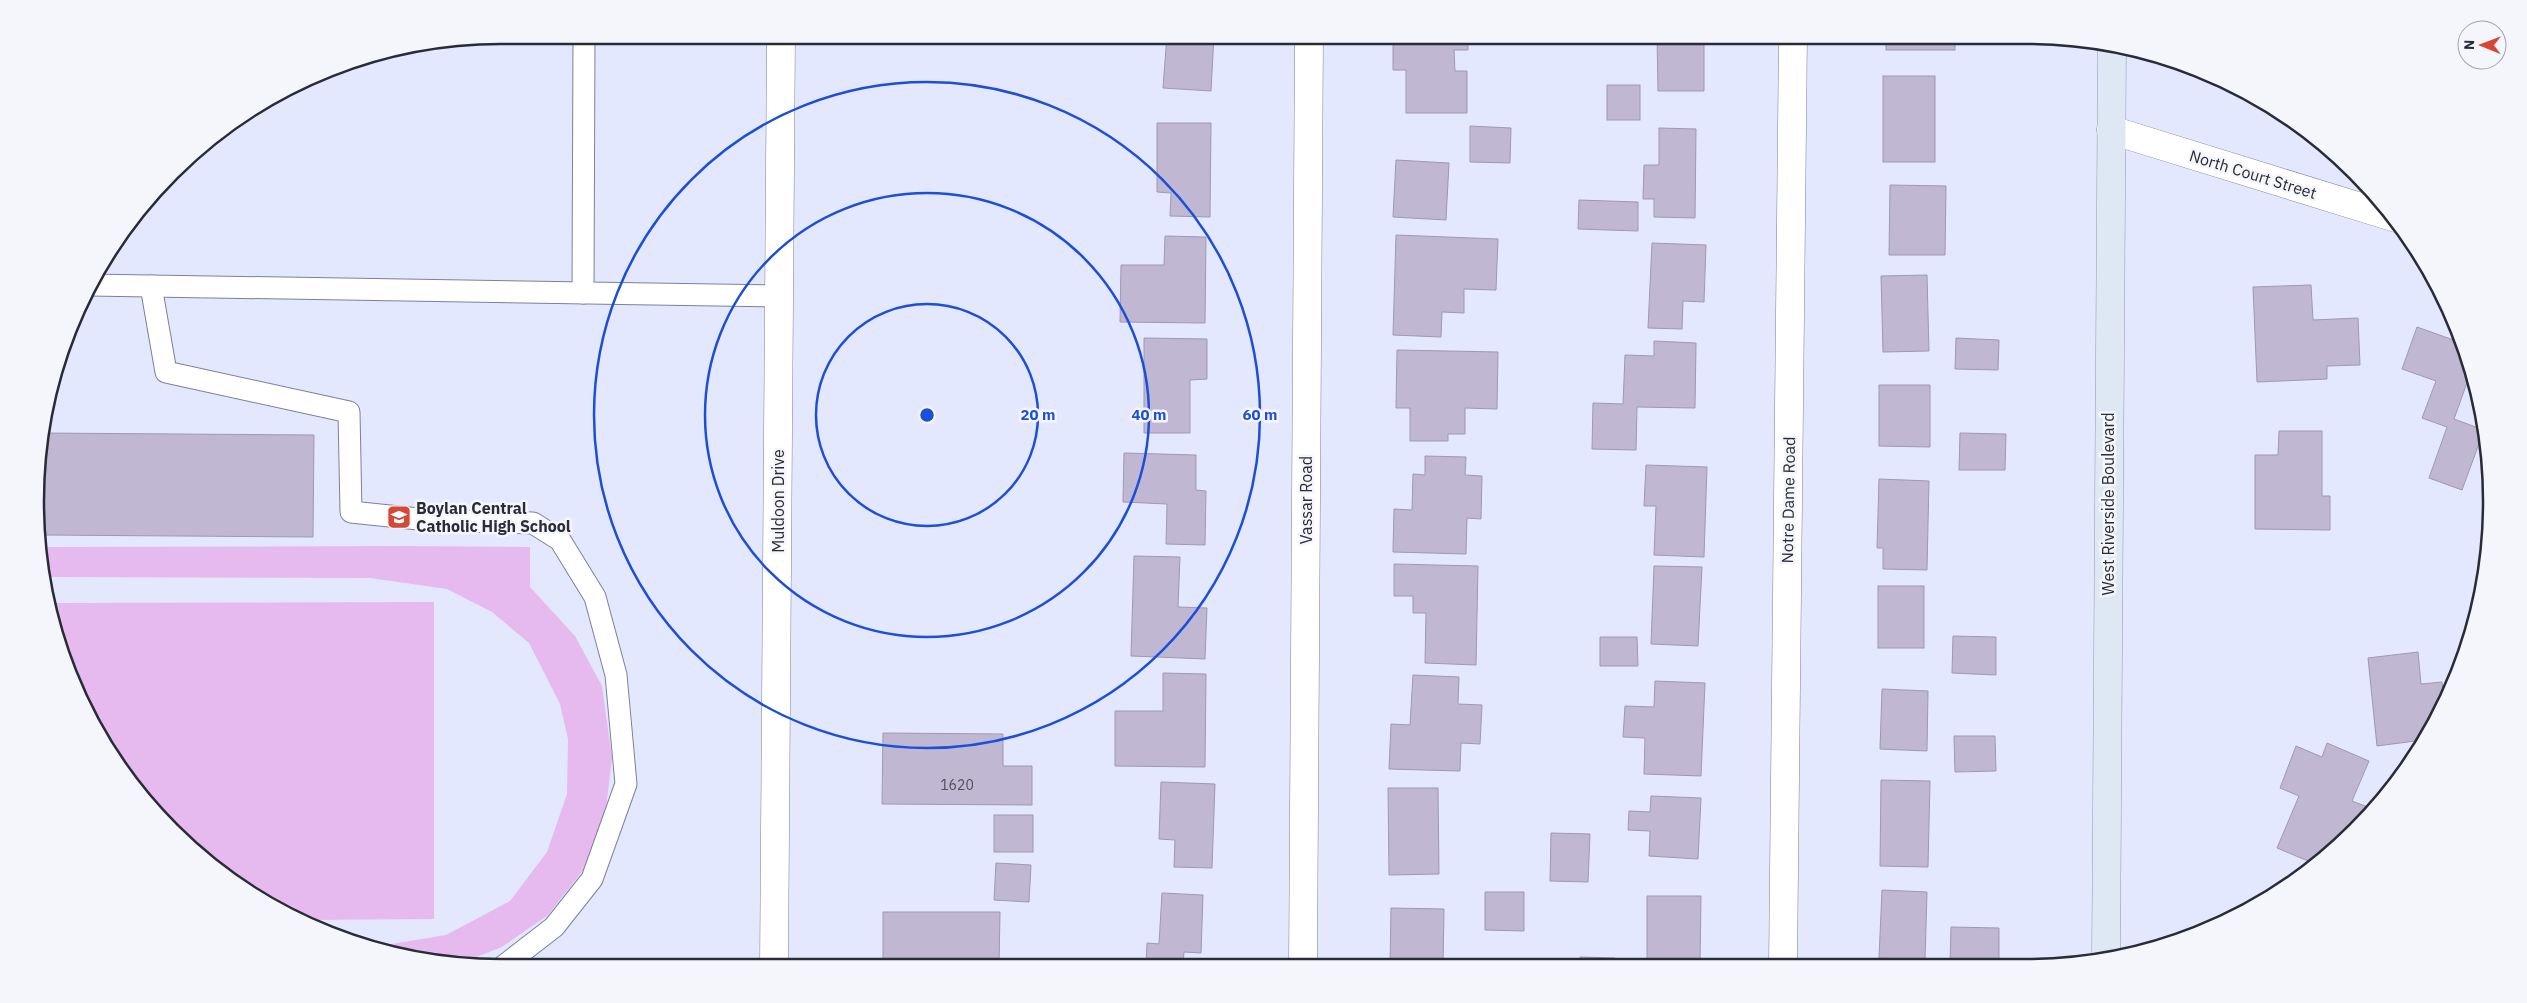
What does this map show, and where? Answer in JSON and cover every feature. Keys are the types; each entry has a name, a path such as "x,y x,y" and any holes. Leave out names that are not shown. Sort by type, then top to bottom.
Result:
{"main road":[{"name":"West Riverside Boulevard","path":"2106,951 2112,52"}],"street":[{"name":"Muldoon Drive","path":"774,959 781,44"},
{"name":"Vassar Road","path":"1304,959 1309,44"},
{"name":"Notre Dame Road","path":"1783,959 1793,44"},
{"name":"North Court Street","path":"2111,130 2381,213"}],"lane":[{"path":"583,293 584,44"},
{"path":"98,286 779,296"},
{"path":"151,286 166,372 349,412 351,512 428,520 533,523 560,540 595,597 616,675 626,784 592,879 554,928 513,959"}],"shaded area":[{"path":"47,547 530,547 530,587 575,636 602,686 612,758 605,817 588,864 547,916 502,947 474,958 442,955 387,945 446,935 510,901 547,852 567,794 568,739 560,704 529,643 492,612 447,589 370,578 51,577"},
{"path":"434,602 434,919 317,920 273,898 247,882 200,846 157,803 138,780 105,730 91,704 68,649 55,603"}],"building":[{"path":"1166,44 1214,44 1211,91 1163,88"},
{"path":"1393,44 1468,44 1468,50 1454,50 1455,71 1467,71 1467,113 1406,113 1406,70 1393,70"},
{"path":"1657,44 1704,44 1704,91 1658,91"},
{"path":"1886,44 1955,44 1955,50 1886,50"},
{"path":"1883,76 1935,76 1935,162 1883,162"},
{"path":"1607,85 1640,85 1640,120 1607,120"},
{"path":"1157,123 1211,123 1210,217 1170,216 1171,193 1157,192"},
{"path":"1470,126 1511,128 1510,163 1470,162"},
{"path":"1659,128 1696,129 1695,218 1654,217 1654,199 1643,199 1644,165 1659,165"},
{"path":"1396,160 1449,163 1446,220 1393,217"},
{"path":"1890,185 1946,186 1945,255 1889,255"},
{"path":"1579,200 1638,202 1638,231 1578,229"},
{"path":"1396,235 1498,239 1496,290 1464,289 1464,313 1442,312 1441,337 1393,335"},
{"path":"1165,236 1206,237 1205,323 1120,322 1121,265 1164,265"},
{"path":"1652,243 1706,245 1704,302 1683,301 1682,329 1648,328"},
{"path":"1927,275 1929,351 1883,352 1881,276"},
{"path":"2311,285 2313,320 2358,318 2360,365 2327,366 2327,379 2257,382 2253,287"},
{"path":"2417,327 2453,340 2468,381 2454,419 2477,427 2479,443 2462,490 2429,478 2447,427 2422,418 2436,381 2402,369"},
{"path":"1144,338 1207,339 1207,379 1190,380 1190,433 1144,433"},
{"path":"1956,338 1999,340 1998,370 1955,369"},
{"path":"1654,341 1696,343 1695,408 1637,407 1636,450 1592,449 1593,403 1623,404 1625,355 1654,356"},
{"path":"1397,350 1498,352 1497,409 1465,408 1465,434 1448,434 1448,441 1410,441 1410,408 1396,408"},
{"path":"1879,385 1930,385 1930,447 1879,446"},
{"path":"2279,431 2322,431 2322,496 2330,496 2330,530 2255,529 2255,455 2278,455"},
{"path":"49,433 314,435 313,537 45,535 45,472"},
{"path":"1960,433 2006,434 2005,470 1959,470"},
{"path":"1124,453 1196,455 1196,490 1206,491 1205,545 1166,544 1167,504 1123,502"},
{"path":"1425,456 1466,457 1465,475 1482,476 1481,519 1467,518 1466,554 1393,552 1394,509 1412,510 1413,474 1425,475"},
{"path":"1646,465 1707,467 1704,557 1654,555 1656,506 1644,506"},
{"path":"1879,479 1929,481 1927,570 1883,569 1883,548 1877,548"},
{"path":"1134,556 1180,557 1178,607 1207,608 1205,659 1131,656"},
{"path":"1394,564 1478,566 1476,665 1425,663 1426,613 1413,613 1413,596 1394,596"},
{"path":"1654,566 1702,567 1698,646 1651,644"},
{"path":"1878,586 1924,586 1924,648 1878,648"},
{"path":"1953,636 1996,637 1996,675 1952,673"},
{"path":"1600,637 1637,637 1638,666 1600,666"},
{"path":"2418,652 2421,684 2442,682 2443,689 2436,704 2415,741 2377,746 2368,658"},
{"path":"1163,673 1206,674 1205,767 1115,766 1115,711 1163,711"},
{"path":"1413,675 1459,677 1458,704 1482,705 1480,744 1461,743 1460,771 1389,769 1391,724 1410,725"},
{"path":"1655,681 1705,683 1701,776 1644,774 1645,738 1623,737 1625,706 1654,707"},
{"path":"1882,689 1928,691 1927,751 1880,749"},
{"path":"883,733 1003,734 1003,766 1032,766 1032,805 882,804"},
{"path":"1954,736 1995,736 1996,771 1955,772"},
{"path":"2327,743 2369,761 2352,801 2367,806 2327,846 2309,861 2277,848 2299,796 2280,788 2296,746 2322,757"},
{"path":"1881,780 1930,781 1928,867 1880,866"},
{"path":"1161,782 1215,784 1212,868 1174,867 1175,840 1159,839"},
{"path":"1388,788 1438,788 1439,874 1389,875"},
{"path":"1651,796 1701,798 1698,859 1649,856 1650,831 1628,830 1629,811 1650,812"},
{"path":"994,815 1033,815 1033,852 994,852"},
{"path":"1551,833 1590,834 1588,882 1550,881"},
{"path":"996,863 1031,865 1029,902 994,900"},
{"path":"1882,890 1927,892 1925,959 1879,958"},
{"path":"1485,892 1524,892 1524,931 1485,930"},
{"path":"1162,893 1203,895 1201,953 1184,952 1184,959 1146,959 1147,943 1159,944"},
{"path":"1647,896 1701,896 1700,959 1647,959"},
{"path":"1391,908 1444,909 1443,959 1390,959"},
{"path":"883,912 1000,912 999,959 883,959"},
{"path":"1951,927 1999,928 1999,959 1950,959"},
{"path":"1580,957 1615,958 1615,959 1580,959"}],"place":[{"name":"Boylan Central Catholic High School","path":"399,517"}]}
